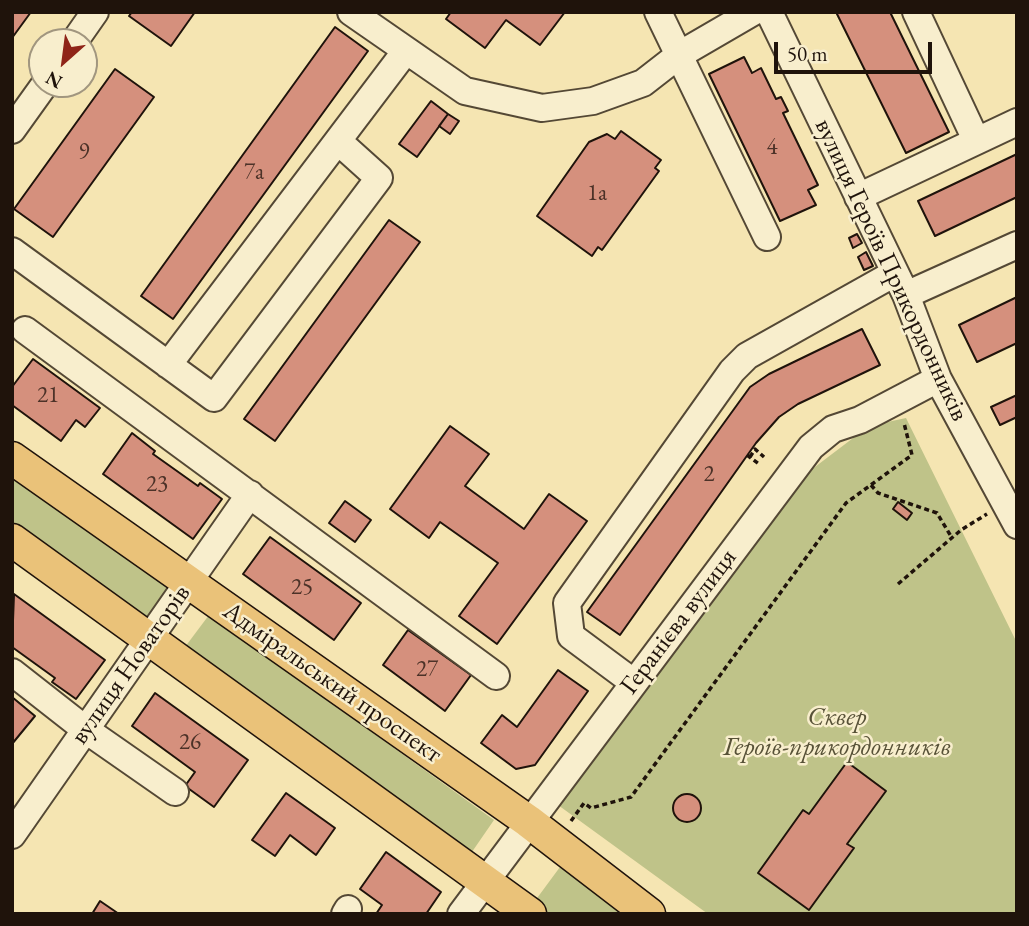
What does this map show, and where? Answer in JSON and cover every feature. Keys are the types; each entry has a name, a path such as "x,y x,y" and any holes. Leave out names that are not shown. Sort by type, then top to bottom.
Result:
{"main road":[{"name":"Адміральський проспект","path":"12,458 528,821 649,914"},
{"path":"12,540 530,914"}],"street":[{"path":"84,28 95,12"},
{"path":"351,12 405,52 465,91 542,108 593,101 643,83 679,55 752,12"},
{"path":"658,12 768,237"},
{"name":"вулиця Героїв Прикордонників","path":"769,12 901,284 938,379 1011,514"},
{"path":"916,12 976,140"},
{"path":"168,365 405,52"},
{"path":"12,130 34,98"},
{"path":"858,197 1017,122"},
{"path":"12,251 214,398 379,178 338,142"},
{"path":"633,682 571,636 567,603 732,372 747,356 901,284 1017,245"},
{"path":"25,330 496,676"},
{"name":"Геранієва вулиця","path":"461,914 528,821 811,447 833,429 860,420 938,379"},
{"name":"вулиця Новаторів","path":"12,835 250,494"},
{"path":"12,672 86,730 175,792"}],"path":[{"path":"568,824 584,803 591,808 631,797 846,503 912,455 903,424 913,419"},
{"path":"759,464 748,456 755,449 764,457"},
{"path":"871,485 878,493 937,513 951,538"},
{"path":"898,584 951,538 1011,514"}],"green space":[{"name":"Сквер Героїв-прикордонників","path":"906,418 1017,643 1017,914 708,914 558,805 803,476 869,426"},
{"path":"12,471 172,586 142,630 12,536"},
{"path":"209,615 494,820 465,862 179,655"},
{"path":"560,867 624,914 536,914 529,909"}],"building":[{"path":"12,12 31,12 12,38"},
{"path":"132,12 195,12 171,46 129,16"},
{"path":"451,12 565,12 540,45 506,20 485,48 446,19"},
{"path":"836,12 890,12 949,132 906,153"},
{"path":"335,27 368,51 173,319 141,296"},
{"path":"744,57 752,73 761,68 776,99 781,97 788,111 783,113 818,185 808,190 816,205 780,221 709,74"},
{"path":"115,69 154,97 53,237 14,209 94,98 98,98 98,93"},
{"path":"431,101 448,114 417,157 399,144"},
{"path":"448,114 459,121 450,134 439,126"},
{"path":"621,131 661,160 655,168 659,171 602,250 598,247 592,256 537,216 589,142 607,134 615,139"},
{"path":"1017,154 1017,197 935,236 918,201"},
{"path":"389,220 420,242 275,441 244,419"},
{"path":"857,234 862,243 853,248 849,238"},
{"path":"866,252 873,266 864,270 858,257"},
{"path":"1017,297 1017,343 977,362 959,325"},
{"path":"862,329 880,365 798,404 779,417 756,443 620,635 587,612 750,387 769,374"},
{"path":"33,359 100,408 85,427 76,420 61,441 12,405 12,387"},
{"path":"1017,395 1017,417 1000,425 991,407"},
{"path":"450,426 489,454 465,486 524,529 549,494 587,521 497,644 459,616 498,563 440,522 429,538 390,509"},
{"path":"132,433 155,451 153,454 198,486 200,483 222,499 193,539 103,474"},
{"path":"345,501 371,520 355,542 329,523"},
{"path":"898,502 912,513 907,520 893,509"},
{"path":"270,537 361,603 334,640 243,574"},
{"path":"14,594 105,660 76,699 52,682 55,678 12,647"},
{"path":"408,630 471,675 445,711 383,665"},
{"path":"558,670 588,691 535,765 516,769 481,743 502,715 517,727"},
{"path":"155,693 248,760 214,807 185,786 195,772 132,726"},
{"path":"12,697 35,716 12,744"},
{"path":"847,762 886,791 847,844 854,848 809,910 758,873 803,810 809,814"},
{"path":"286,793 335,828 316,855 290,835 275,856 252,840"},
{"path":"687,794 697,798 701,808 697,818 687,822 677,818 673,808 677,798"},
{"path":"386,852 441,892 426,914 376,914 382,905 360,889"},
{"path":"100,901 119,914 92,914"}]}
